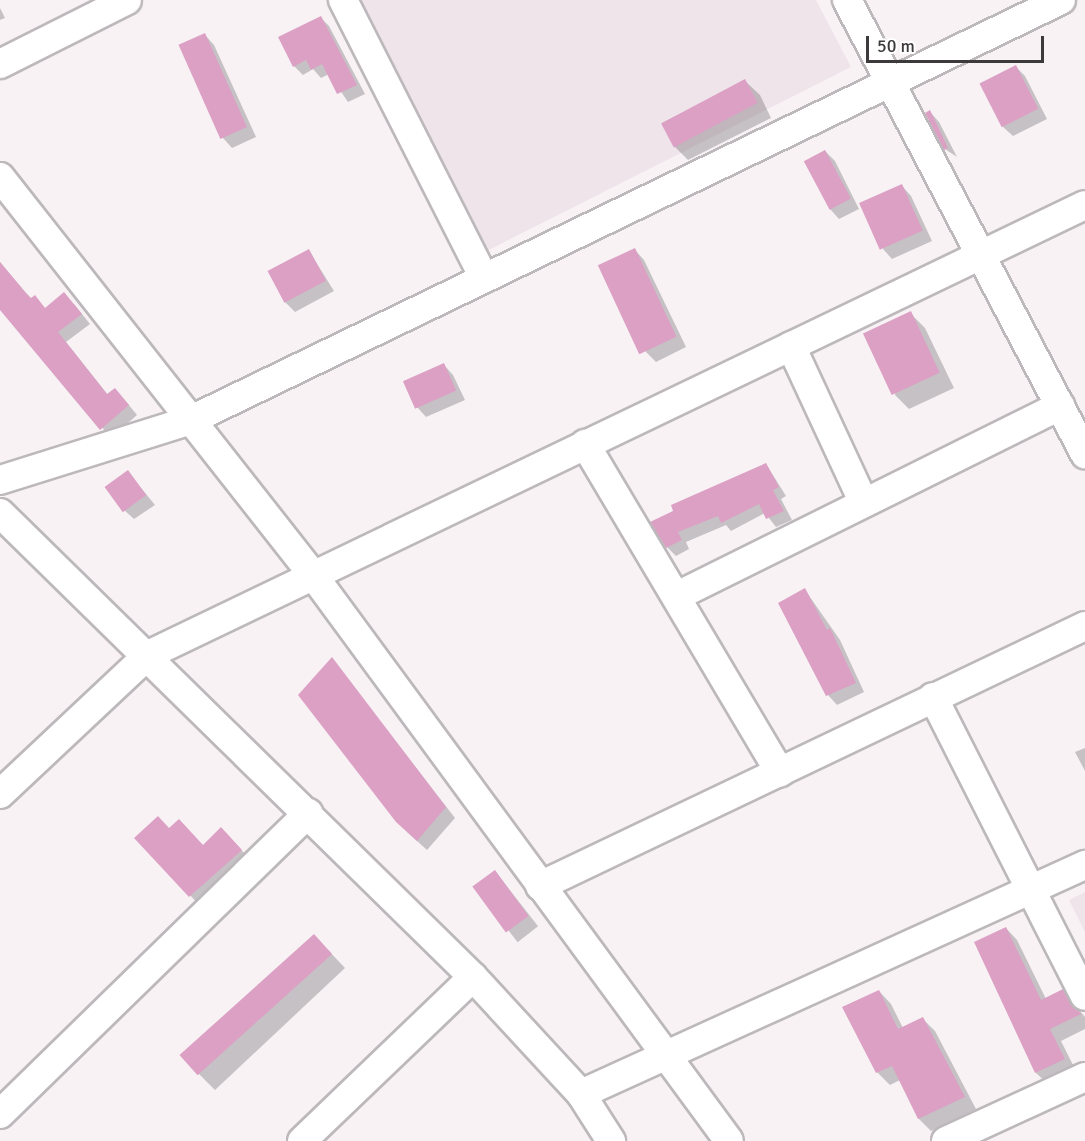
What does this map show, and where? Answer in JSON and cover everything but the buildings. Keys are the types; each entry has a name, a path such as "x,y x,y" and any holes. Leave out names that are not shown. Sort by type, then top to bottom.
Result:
{"street":[{"path":"0,64 127,0"},
{"path":"343,0 484,278"},
{"path":"847,0 1085,454"},
{"path":"0,480 191,420 1061,0"},
{"path":"0,177 313,576 664,1056 729,1141"},
{"path":"0,794 148,655 1085,205"},
{"path":"791,346 863,501"},
{"path":"677,596 863,501 1060,406"},
{"path":"585,444 780,772"},
{"path":"0,513 148,655 472,976 581,1094 611,1141"},
{"path":"540,886 1085,626"},
{"path":"933,697 1085,996"},
{"path":"0,1114 308,813"},
{"path":"581,1094 1085,865"},
{"path":"302,1141 472,976"},
{"path":"946,1141 1085,1077"}],"shaded area":[{"path":"356,0 816,0 851,67 485,252"},
{"path":"1085,892 1085,932 1069,900"}]}
